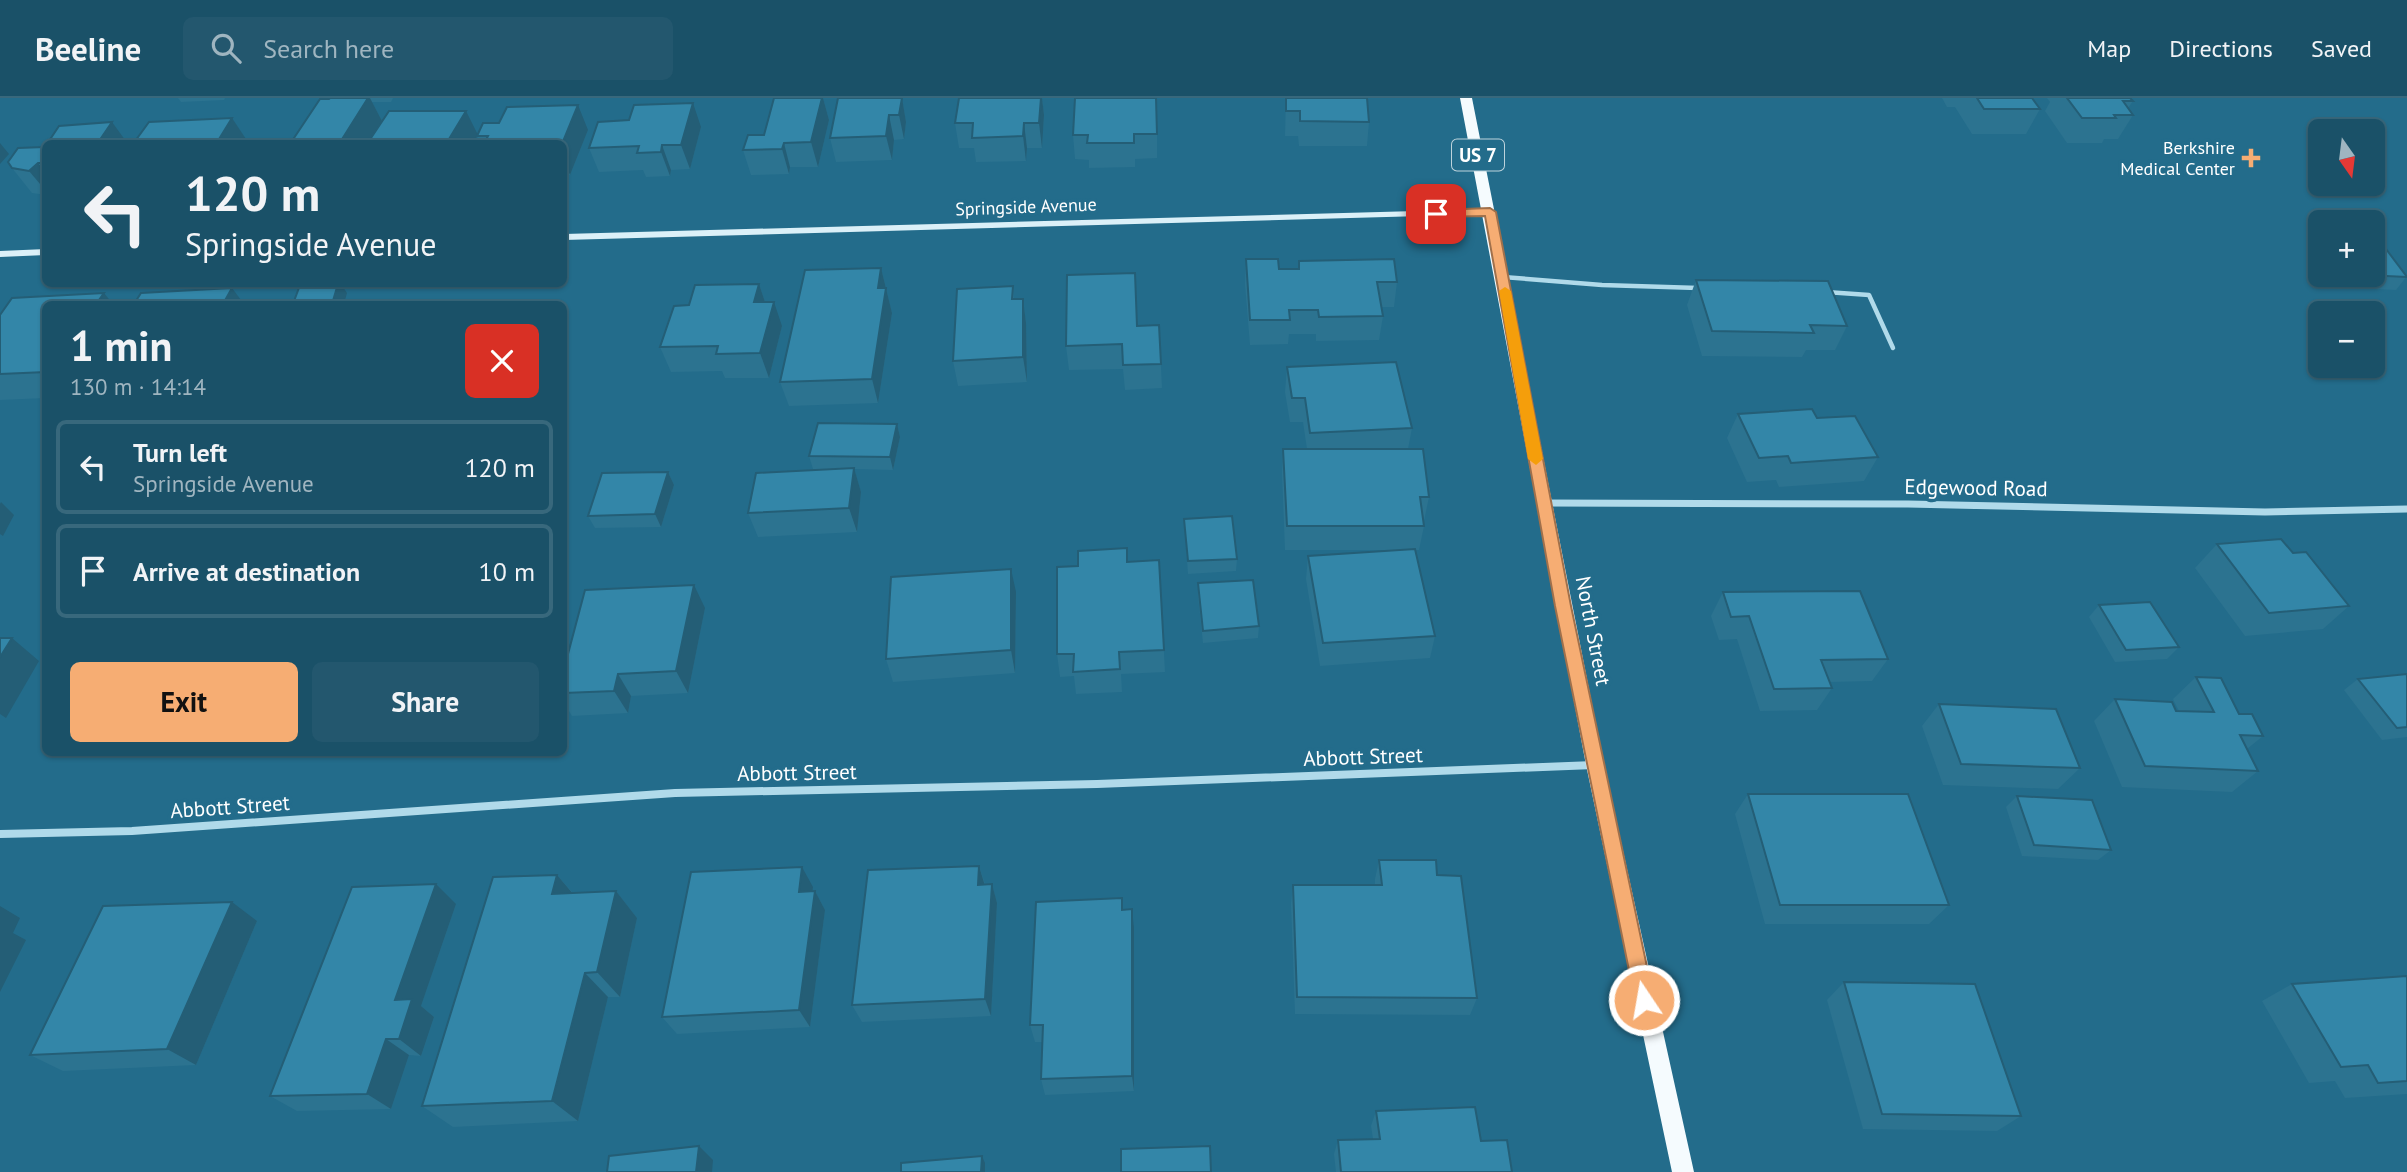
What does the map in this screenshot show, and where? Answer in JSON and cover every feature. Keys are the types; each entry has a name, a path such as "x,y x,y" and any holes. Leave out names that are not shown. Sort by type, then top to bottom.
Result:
{"main road":[{"name":"North Street","path":"1466,98 1503,277 1595,765 1683,1172"}],"street":[{"name":"Springside Avenue","path":"567,237 1490,212"},
{"path":"0,254 42,253"},
{"name":"Edgewood Road","path":"1544,503 1894,504 2265,512 2407,509"},
{"name":"Abbott Street","path":"0,834 132,831 675,793 1097,784 1595,765"}],"lane":[{"path":"1503,277 1602,285 1701,288"},
{"path":"1821,291 1870,295 1893,348"}],"building":[{"path":"368,98 342,140 293,140 320,99"},
{"path":"774,98 822,98 811,142 784,143 782,149 743,150 748,135 764,135"},
{"path":"838,98 902,98 899,115 889,115 886,136 830,138"},
{"path":"959,98 1041,98 1039,123 1024,123 1023,136 972,138 973,123 955,123"},
{"path":"1075,98 1156,98 1157,134 1134,134 1134,143 1087,143 1088,135 1073,135"},
{"path":"1286,98 1367,98 1369,122 1300,121 1300,111 1286,111"},
{"path":"1977,98 2032,98 2040,109 1984,109"},
{"path":"2067,98 2130,98 2133,101 2123,101 2133,115 2082,118"},
{"path":"693,103 681,145 662,145 661,152 637,153 639,146 589,148 598,122 629,120 634,105"},
{"path":"578,105 564,140 486,140 488,136 477,136 483,123 499,123 507,107"},
{"path":"389,111 466,111 448,140 370,140"},
{"path":"232,118 218,140 136,140 149,122"},
{"path":"112,122 100,140 50,140 59,126"},
{"path":"42,147 42,163 29,171 12,168 8,162 18,148"},
{"path":"2385,249 2386,249 2407,277 2385,276"},
{"path":"1246,259 1278,259 1279,269 1299,269 1299,261 1394,259 1397,282 1377,282 1383,316 1319,317 1318,310 1289,310 1290,320 1250,320"},
{"path":"881,268 878,288 886,288 872,379 780,382 805,270"},
{"path":"1135,273 1137,326 1159,325 1161,364 1123,365 1122,344 1066,346 1067,275"},
{"path":"1696,280 1828,281 1847,326 1810,325 1814,333 1712,331"},
{"path":"759,284 754,302 774,302 760,353 716,354 718,346 660,347 674,306 689,305 695,285"},
{"path":"1013,286 1012,299 1023,299 1023,357 953,361 957,289"},
{"path":"299,287 337,287 333,301 294,301"},
{"path":"232,288 225,301 136,301 141,293"},
{"path":"104,293 98,301 42,301 42,372 0,374 0,315 12,298"},
{"path":"1396,362 1412,428 1310,433 1305,398 1292,398 1287,367"},
{"path":"1812,409 1817,418 1855,416 1878,457 1791,463 1788,456 1759,458 1738,414"},
{"path":"818,423 897,424 890,457 809,456"},
{"path":"1283,449 1423,449 1429,497 1420,497 1424,526 1287,526"},
{"path":"854,468 849,508 748,513 756,473"},
{"path":"668,472 655,514 588,516 602,473"},
{"path":"1232,516 1237,559 1188,561 1184,519"},
{"path":"2281,539 2293,553 2306,552 2349,606 2269,613 2217,544"},
{"path":"1127,548 1127,562 1159,560 1164,650 1119,652 1120,669 1073,672 1074,654 1057,654 1057,567 1078,566 1078,551"},
{"path":"1415,549 1435,636 1323,643 1308,556"},
{"path":"1011,569 1011,650 886,659 891,577"},
{"path":"1253,580 1259,626 1203,631 1198,583"},
{"path":"694,585 676,671 618,674 614,691 567,693 567,658 585,590"},
{"path":"1860,591 1888,659 1821,660 1832,688 1774,689 1749,616 1731,617 1723,592"},
{"path":"2150,602 2179,647 2126,650 2099,605"},
{"path":"0,638 12,638 0,657"},
{"path":"2407,674 2407,727 2397,728 2358,679"},
{"path":"2196,677 2221,678 2239,714 2252,714 2263,736 2240,735 2258,771 2145,766 2115,699 2172,702 2176,711 2214,712"},
{"path":"1939,704 2056,709 2080,768 1961,764"},
{"path":"1748,794 1908,794 1949,905 1780,905"},
{"path":"2017,796 2092,800 2111,850 2034,845"},
{"path":"1379,860 1436,860 1437,875 1461,876 1477,998 1297,997 1293,885 1382,885"},
{"path":"979,866 978,885 992,884 985,999 852,1005 868,870"},
{"path":"802,867 799,892 815,891 799,1010 662,1017 691,872"},
{"path":"557,875 552,894 616,891 597,972 585,973 552,1101 422,1106 493,877"},
{"path":"436,884 395,1000 412,999 399,1039 386,1039 367,1094 270,1096 352,887"},
{"path":"1122,898 1122,910 1132,909 1132,1076 1041,1079 1043,1025 1030,1025 1036,902"},
{"path":"232,902 167,1049 30,1055 103,906"},
{"path":"2407,976 2407,1081 2378,1083 2368,1065 2341,1067 2292,984"},
{"path":"1844,982 1975,984 2021,1116 1882,1114"},
{"path":"1475,1107 1481,1141 1507,1140 1512,1172 1341,1172 1338,1140 1380,1139 1376,1111"},
{"path":"699,1146 696,1172 607,1172 609,1156"},
{"path":"1210,1146 1211,1172 1121,1172 1121,1149"},
{"path":"982,1156 981,1172 901,1172 901,1163"}],"slow traffic":[{"path":"1505,291 1536,459"}],"place":[{"name":"Berkshire Medical Center","path":"2251,158"}],"route":[{"path":"1436,214 1490,212 1563,606 1644,1000"}]}
